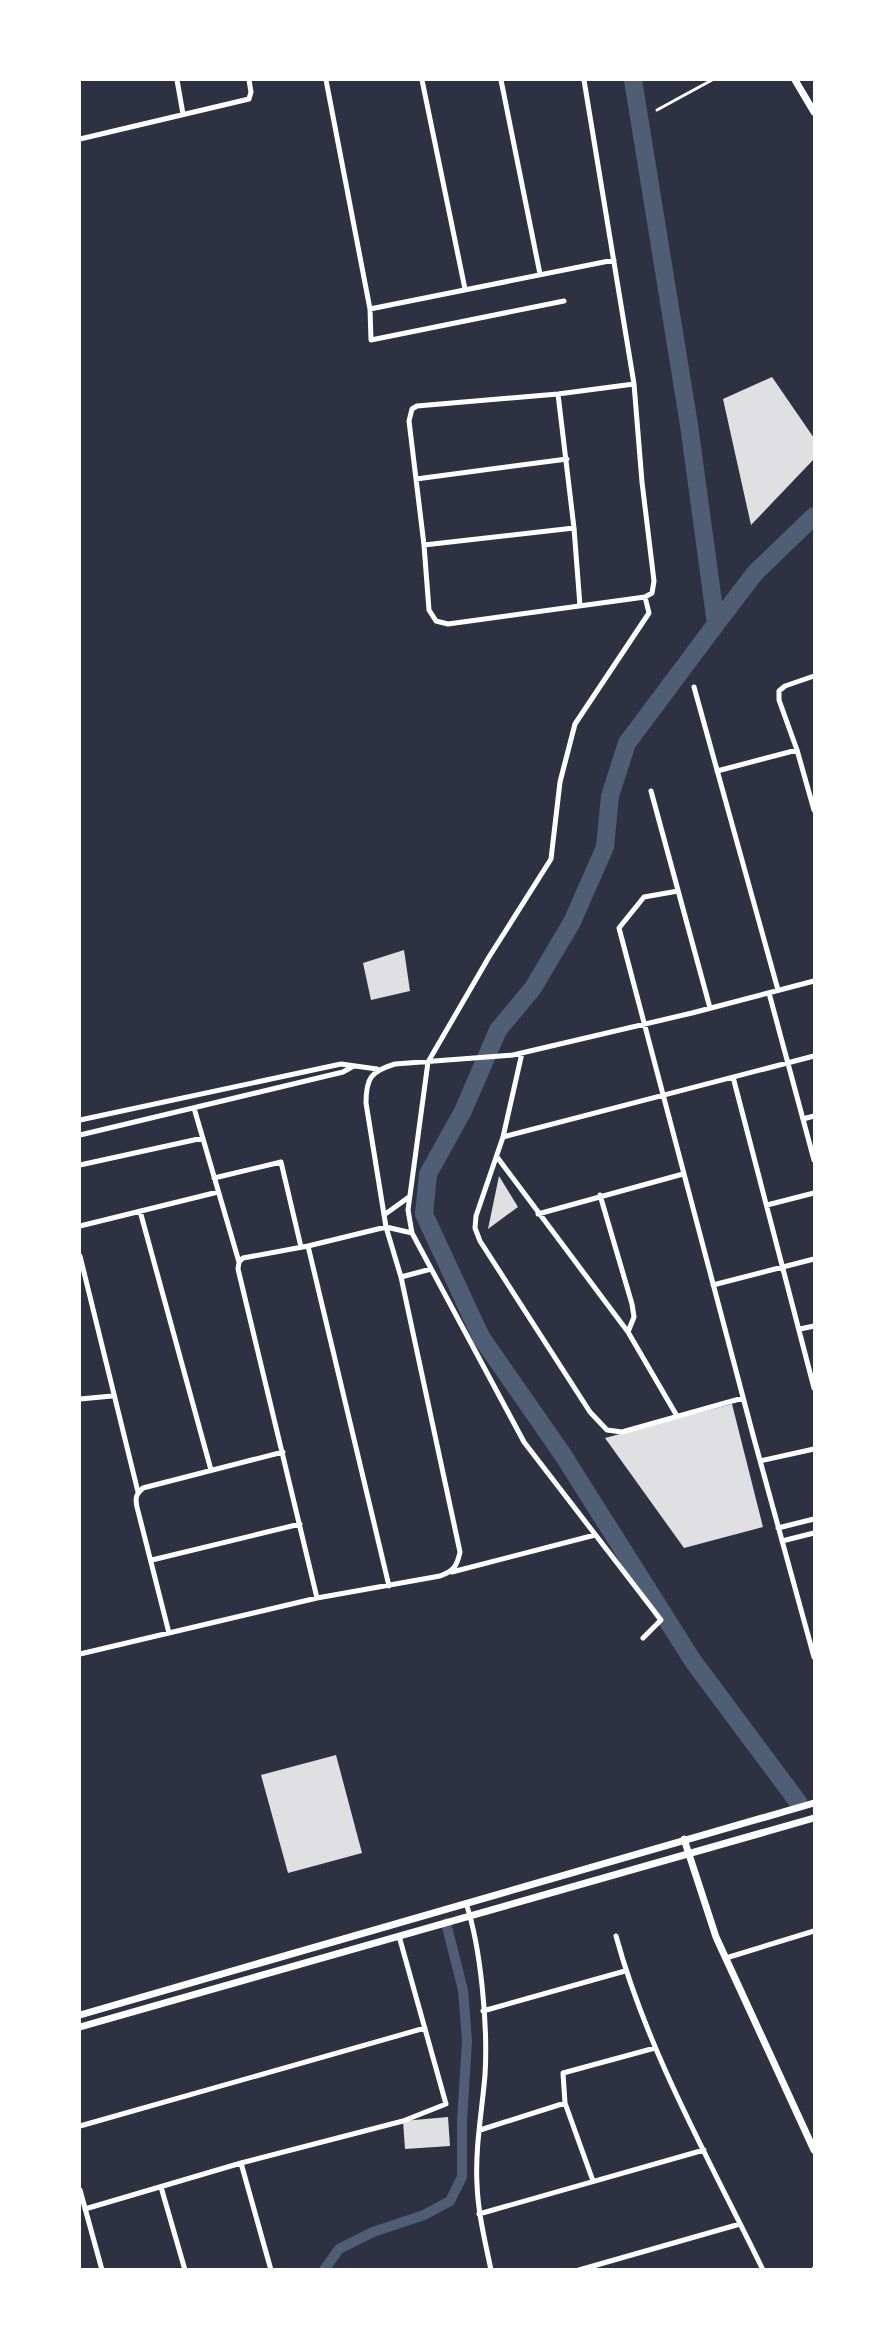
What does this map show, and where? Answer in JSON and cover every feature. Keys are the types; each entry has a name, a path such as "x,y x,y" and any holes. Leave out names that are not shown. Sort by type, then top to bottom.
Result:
{"street":[{"path":"177,80 183,114"},
{"path":"80,139 249,99 251,92 249,80"},
{"path":"326,80 370,309 371,340 564,301"},
{"path":"422,80 465,290"},
{"path":"501,80 540,274"},
{"path":"584,80 634,384 642,482 654,581 652,593 645,597 448,624 436,621 429,610 424,545 409,421 412,409 417,406 558,394 634,384"},
{"path":"795,80 814,112"},
{"path":"370,309 614,260"},
{"path":"558,394 567,459 580,606"},
{"path":"416,479 567,459"},
{"path":"424,545 574,528"},
{"path":"643,1638 661,1620 524,1442 412,1233 409,1219 409,1197 428,1062 489,957 551,859 560,782 575,724 649,613 645,597"},
{"path":"814,676 779,690 779,700 797,750 814,810"},
{"path":"694,687 778,990"},
{"path":"717,771 797,750"},
{"path":"651,791 710,1008"},
{"path":"678,891 644,897 619,928 662,1096 814,1658"},
{"path":"80,1120 341,1064 377,1069 395,1064 513,1055 814,981"},
{"path":"769,993 814,1160"},
{"path":"522,1053 503,1137 476,1216 476,1228 480,1241 590,1412 607,1430 622,1432 743,1398"},
{"path":"503,1137 814,1056"},
{"path":"80,1135 343,1072 352,1067"},
{"path":"377,1069 366,1085 366,1103 386,1227 401,1278 460,1552 452,1572"},
{"path":"733,1077 814,1388"},
{"path":"194,1108 239,1262 238,1269 317,1598"},
{"path":"803,1119 814,1116"},
{"path":"80,1165 203,1138"},
{"path":"497,1157 628,1332 677,1416"},
{"path":"214,1178 281,1162 301,1247"},
{"path":"538,1214 600,1195 683,1174"},
{"path":"80,1226 218,1192"},
{"path":"767,1205 814,1193"},
{"path":"600,1195 632,1304 633,1317 628,1332"},
{"path":"384,1215 409,1197"},
{"path":"140,1211 211,1470"},
{"path":"239,1262 243,1258 308,1246 386,1227 412,1233"},
{"path":"308,1246 389,1587"},
{"path":"80,1256 112,1396 138,1492"},
{"path":"713,1285 814,1259"},
{"path":"401,1278 431,1269"},
{"path":"800,1329 814,1326"},
{"path":"80,1399 112,1396"},
{"path":"760,1461 814,1449"},
{"path":"169,1633 135,1499 138,1492 143,1488 283,1452"},
{"path":"778,1527 814,1519"},
{"path":"152,1560 300,1524"},
{"path":"782,1541 814,1533"},
{"path":"80,1654 317,1598 389,1587 440,1576 595,1535"},
{"path":"80,2015 814,1803"},
{"path":"80,2027 814,1818"},
{"path":"684,1839 716,1937 814,2150"},
{"path":"466,1902 483,2011 485,2071 477,2181 479,2214 491,2270"},
{"path":"726,1958 814,1931"},
{"path":"85,2209 241,2163 403,2121 446,2104 399,1936"},
{"path":"616,1936 625,1971 655,2048 763,2270"},
{"path":"483,2011 625,1971"},
{"path":"80,2126 425,2028"},
{"path":"592,2181 564,2103 563,2073 655,2048"},
{"path":"480,2130 564,2103"},
{"path":"479,2214 704,2150"},
{"path":"241,2163 271,2270"},
{"path":"161,2187 185,2270"},
{"path":"80,2190 102,2270"},
{"path":"579,2270 740,2224"}],"lane":[{"path":"657,110 712,80"}],"building":[{"path":"772,377 814,438 814,459 751,525 723,399"},
{"path":"404,950 410,991 371,1000 363,963"},
{"path":"499,1176 518,1207 488,1229"},
{"path":"732,1404 763,1527 684,1548 605,1438"},
{"path":"336,1755 362,1853 288,1873 261,1775"},
{"path":"448,2117 450,2146 405,2149 403,2121"}],"waterway":[{"path":"633,80 689,425 716,624 627,743 610,796 605,847 572,922 533,988 498,1030 463,1111 428,1174 424,1214 481,1337 563,1455 693,1661 798,1802"},
{"path":"716,624 755,573 814,516"},
{"path":"324,2270 339,2249 373,2232 424,2215 450,2201 462,2177 462,2121 467,2041 463,1990 446,1923"}]}
